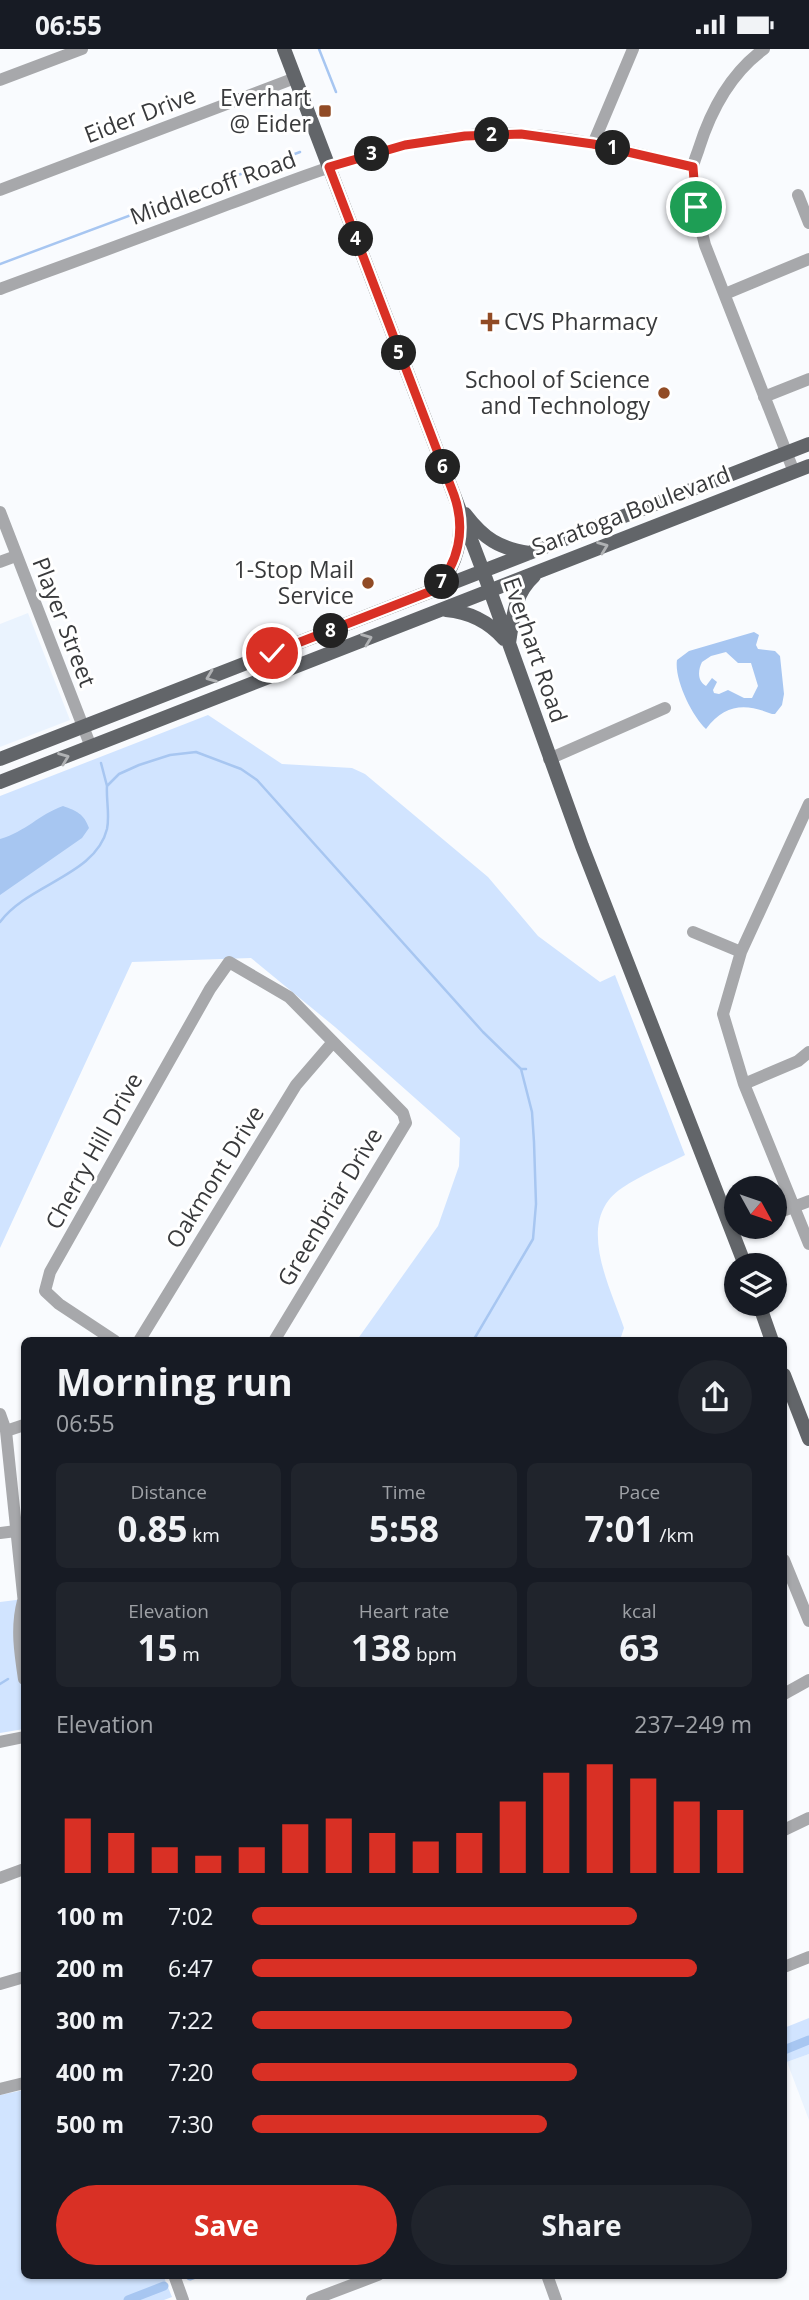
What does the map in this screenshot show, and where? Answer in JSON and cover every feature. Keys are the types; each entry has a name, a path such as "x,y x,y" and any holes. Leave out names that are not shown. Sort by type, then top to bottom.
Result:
{"main road":[{"name":"Everhart Road","path":"284,49 483,571 549,759 724,1196"},
{"name":"Saratoga Boulevard","path":"0,759 809,444"},
{"name":"Saratoga Boulevard","path":"0,782 809,466"},
{"path":"456,501 489,540 504,547 531,553"},
{"path":"434,590 456,559 460,521 456,501"},
{"path":"509,645 516,601 539,572"},
{"path":"441,610 460,611 478,617 492,626 509,645"},
{"path":"763,1316 771,1337"},
{"path":"787,1383 809,1439"}],"street":[{"path":"0,80 82,49"},
{"path":"593,144 633,49"},
{"path":"764,49 748,61 724,92 705,128 693,167 696,207 705,245 794,472"},
{"name":"Eider Drive","path":"0,190 295,78"},
{"name":"Middlecoff Road","path":"0,289 329,167 405,145 465,136 521,134 593,144 693,167"},
{"path":"798,195 809,223"},
{"path":"725,294 809,259"},
{"path":"764,397 809,379"},
{"name":"Player Street","path":"0,512 91,747"},
{"path":"0,562 16,557"},
{"path":"549,759 665,708"},
{"path":"809,804 741,952 723,1014 744,1084 809,1244"},
{"path":"693,932 741,952"},
{"name":"Greenbriar Drive","path":"229,962 289,997 402,1113 406,1123 276,1337"},
{"name":"Cherry Hill Drive","path":"109,1337 59,1304 45,1291 50,1272 210,989 229,962"},
{"name":"Oakmont Drive","path":"141,1337 296,1085 333,1042"},
{"path":"744,1084 798,1061 809,1052"},
{"path":"788,1209 809,1201"},
{"path":"0,1414 6,1430 21,1549"},
{"path":"6,1430 21,1426"},
{"path":"0,1533 20,1531"},
{"path":"787,1567 809,1621"},
{"path":"21,1610 21,1656"},
{"path":"787,1693 809,1680"},
{"path":"0,1742 21,1738"},
{"path":"787,1829 809,1818"},
{"path":"0,1878 21,1870"},
{"path":"787,1966 809,1957"},
{"path":"0,1985 21,1978"},
{"path":"0,2089 21,2084"},
{"path":"175,2279 183,2300"},
{"path":"312,2300 367,2279"},
{"path":"548,2279 556,2300"}],"shaded area":[{"path":"28,613 70,720 0,747 0,624"},
{"path":"754,632 759,635 756,645 758,649 775,651 780,656 784,694 782,705 775,714 744,707 728,710 706,729 690,706 678,677 677,660 689,651","holes":["726,652 738,663 751,663 758,686 752,698 744,698 728,690 714,693 717,682 712,678 706,686 701,681 699,675 702,662 711,656"]},
{"path":"208,715 282,764 352,768 365,774 488,877 538,936 600,982 615,975 685,1155 622,1188 608,1201 600,1217 600,1254 624,1328 621,1337 359,1337 438,1226 459,1166 460,1138 335,1027 251,958 132,962 0,1248 0,796"},
{"path":"63,806 76,811 85,819 89,828 82,838 0,895 0,839 18,832"},
{"path":"21,1599 21,1730 0,1733 0,1602"},
{"path":"809,2018 809,2054 787,2062 787,2027"},
{"path":"809,2054 809,2120 787,2062"},
{"path":"21,2091 21,2279 165,2279 172,2297 164,2300 0,2300 0,2095"}],"waterway":[{"path":"319,49 336,92"},
{"path":"0,264 300,152"},
{"path":"0,922 27,898 90,858 107,829 107,786 119,774 170,755 196,752 241,769 257,780 483,1032 521,1069"},
{"path":"101,763 107,786"},
{"path":"475,1337 533,1239 536,1204 532,1112 521,1069 526,1069"},
{"path":"0,1684 8,1679"},
{"path":"787,2049 809,2040"},
{"path":"128,2300 164,2286"}],"place":[{"name":"Everhart @ Eider","path":"325,111"},
{"name":"CVS Pharmacy","path":"490,322"},
{"name":"School of Science and Technology","path":"664,393"},
{"name":"1-Stop Mail Service","path":"368,583"}],"route":[{"path":"272,653 434,590 456,559 459,541 460,521 454,495 329,167 405,145 465,136 521,134 593,144 693,167 696,207"}]}
